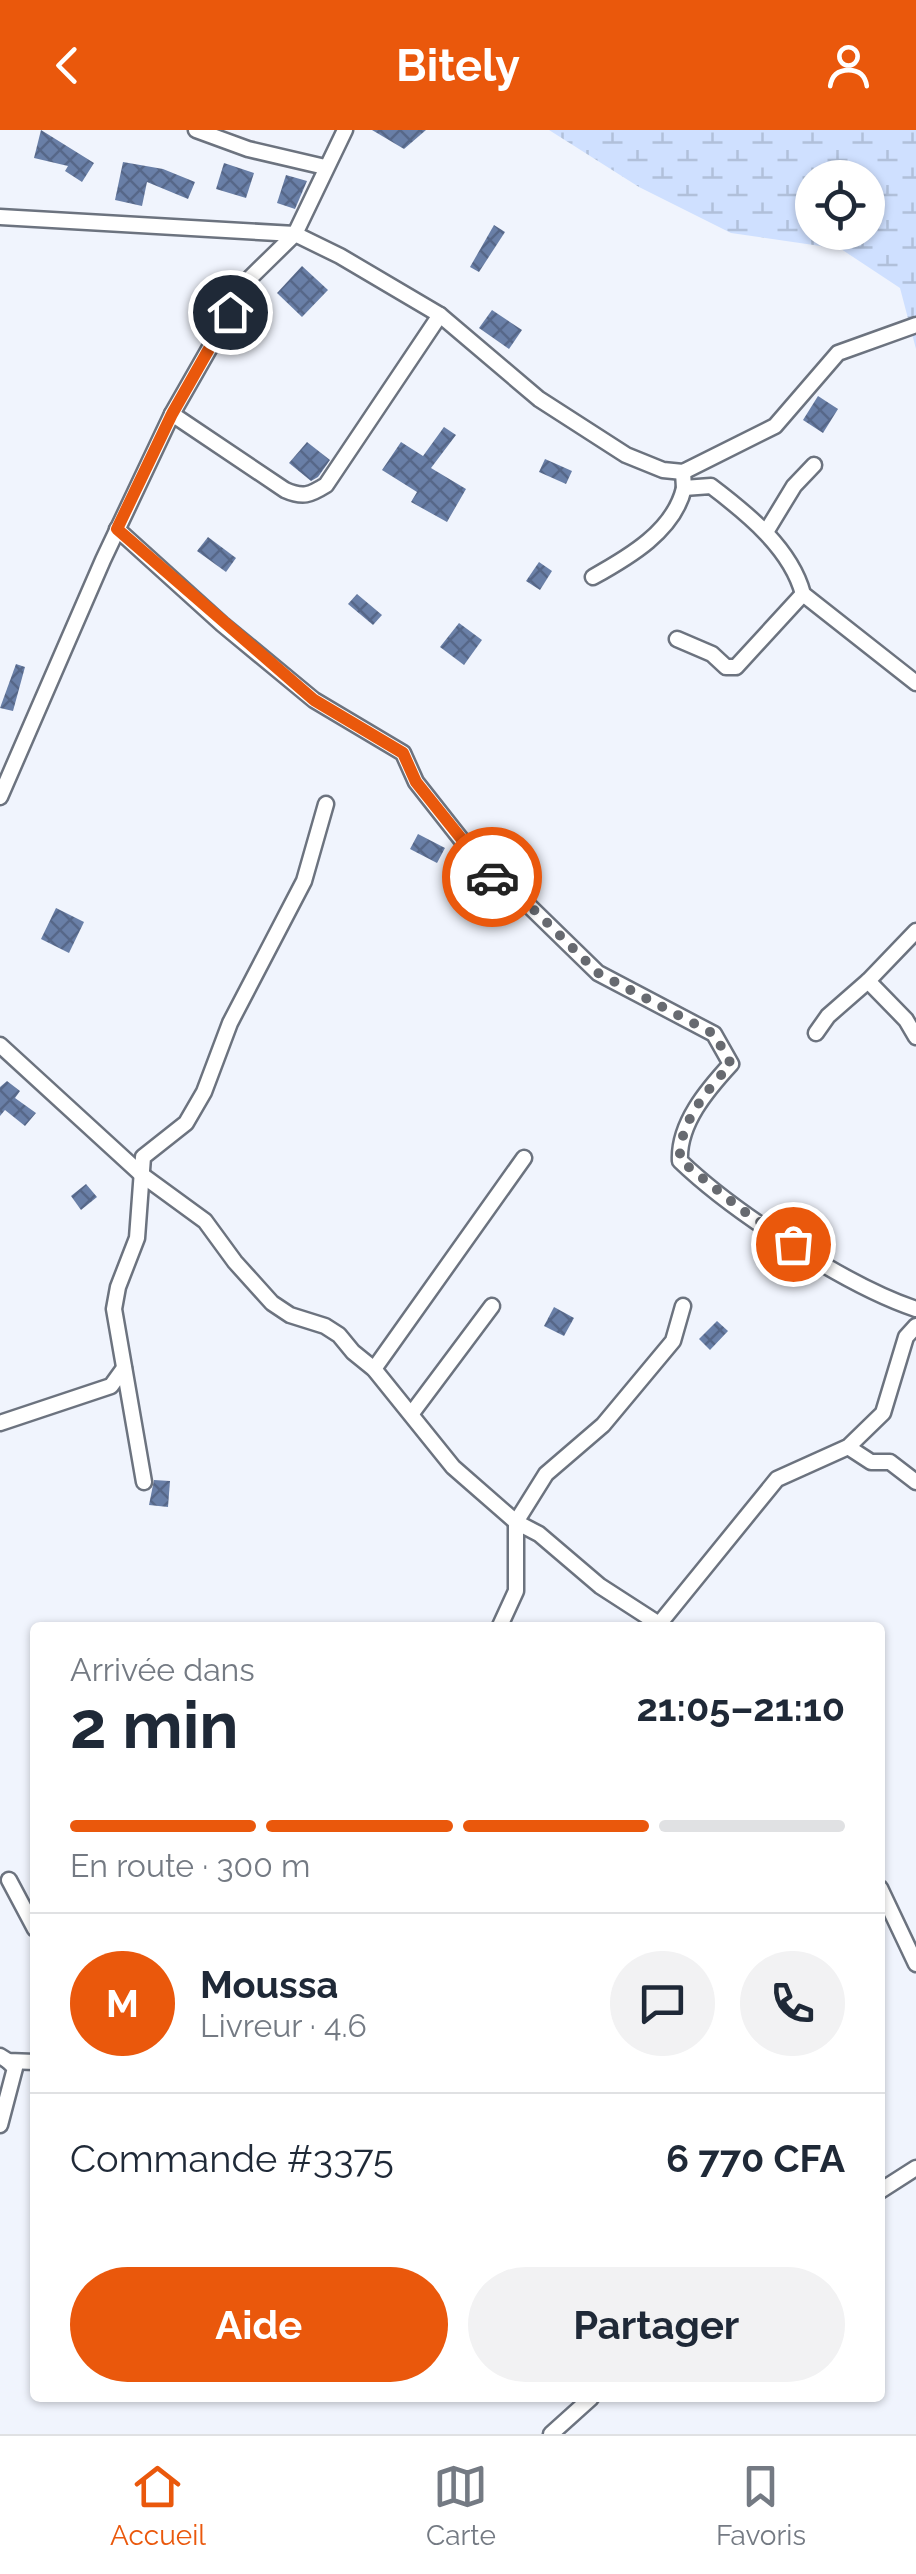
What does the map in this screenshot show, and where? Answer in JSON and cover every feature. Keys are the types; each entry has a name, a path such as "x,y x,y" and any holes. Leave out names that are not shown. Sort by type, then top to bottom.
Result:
{"street":[{"path":"196,130 248,149 325,167"},
{"path":"0,796 172,414 250,279 295,234 345,130"},
{"path":"0,217 295,234 340,256 440,315 538,399 626,455 684,480 711,486 766,532 797,571 803,594 916,684"},
{"path":"172,414 286,490 300,496 310,494 326,485 440,315"},
{"path":"684,480 775,426 828,360 916,325"},
{"path":"766,532 794,486 814,465"},
{"path":"593,578 655,535 680,506 684,480"},
{"path":"117,529 314,700 403,753 416,782 490,876 520,896 598,973 714,1034 731,1064 706,1092 679,1142 680,1160 693,1173 782,1237 872,1291 916,1309"},
{"path":"677,639 712,654 726,668 736,668 803,594"},
{"path":"144,1482 114,1309 137,1238 143,1157 186,1124 204,1092 230,1023 304,881 326,804"},
{"path":"816,1033 828,1016 916,931"},
{"path":"868,981 916,1036"},
{"path":"0,1045 142,1176 205,1221 272,1303 290,1315 325,1326 374,1369 454,1467 516,1522 539,1534 600,1586 657,1622"},
{"path":"374,1369 524,1158"},
{"path":"412,1413 492,1306"},
{"path":"502,1622 516,1590 516,1522 546,1474 603,1425 673,1341 683,1306"},
{"path":"664,1622 777,1479 848,1446 883,1414 906,1337 916,1326"},
{"path":"0,1423 111,1386 124,1368"},
{"path":"848,1446 872,1462 890,1462 916,1482"},
{"path":"9,1880 30,1920"},
{"path":"885,1899 916,1964"},
{"path":"4,2059 30,2062"},
{"path":"0,2125 15,2068 4,2059"},
{"path":"885,2188 916,2168"},
{"path":"551,2434 587,2402"}],"green space":[{"path":"549,130 916,130 916,349 900,288 843,250 885,250 885,160 795,160 795,242 731,233 639,187"}],"building":[{"path":"41,130 94,163 82,182 65,171 68,166 34,158"},
{"path":"372,130 426,130 404,149"},
{"path":"123,162 163,169 195,182 188,199 147,182 142,206 115,200"},
{"path":"224,163 254,173 246,198 216,189"},
{"path":"286,175 307,181 295,209 277,203"},
{"path":"494,225 505,232 479,272 470,267"},
{"path":"302,266 328,290 302,317 277,293"},
{"path":"492,310 522,330 509,349 479,328"},
{"path":"818,396 838,409 823,433 803,420"},
{"path":"444,427 456,435 431,468 466,489 447,522 411,502 417,492 382,470 401,442 423,456"},
{"path":"307,442 330,460 311,481 289,463"},
{"path":"545,459 572,471 566,484 539,472"},
{"path":"208,537 236,558 226,572 197,551"},
{"path":"539,562 552,571 540,590 526,581"},
{"path":"357,594 382,615 373,625 348,604"},
{"path":"459,623 482,640 464,665 440,647"},
{"path":"16,664 25,667 13,711 0,708"},
{"path":"418,834 445,848 437,863 410,849"},
{"path":"56,908 84,922 69,953 41,939"},
{"path":"7,1081 20,1091 15,1098 36,1113 25,1126 5,1110 0,1116 0,1087"},
{"path":"86,1184 97,1197 81,1210 71,1196"},
{"path":"554,1307 574,1318 564,1336 544,1326"},
{"path":"717,1321 728,1331 710,1350 699,1339"},
{"path":"154,1480 170,1481 168,1507 149,1505"}],"way so far":[{"path":"492,877 520,896 598,973 714,1034 731,1064 706,1092 692,1117 679,1142 680,1160 742,1210 793,1244"}],"route":[{"path":"230,312 172,414 117,529 314,700 403,753 416,782 492,877"}]}
